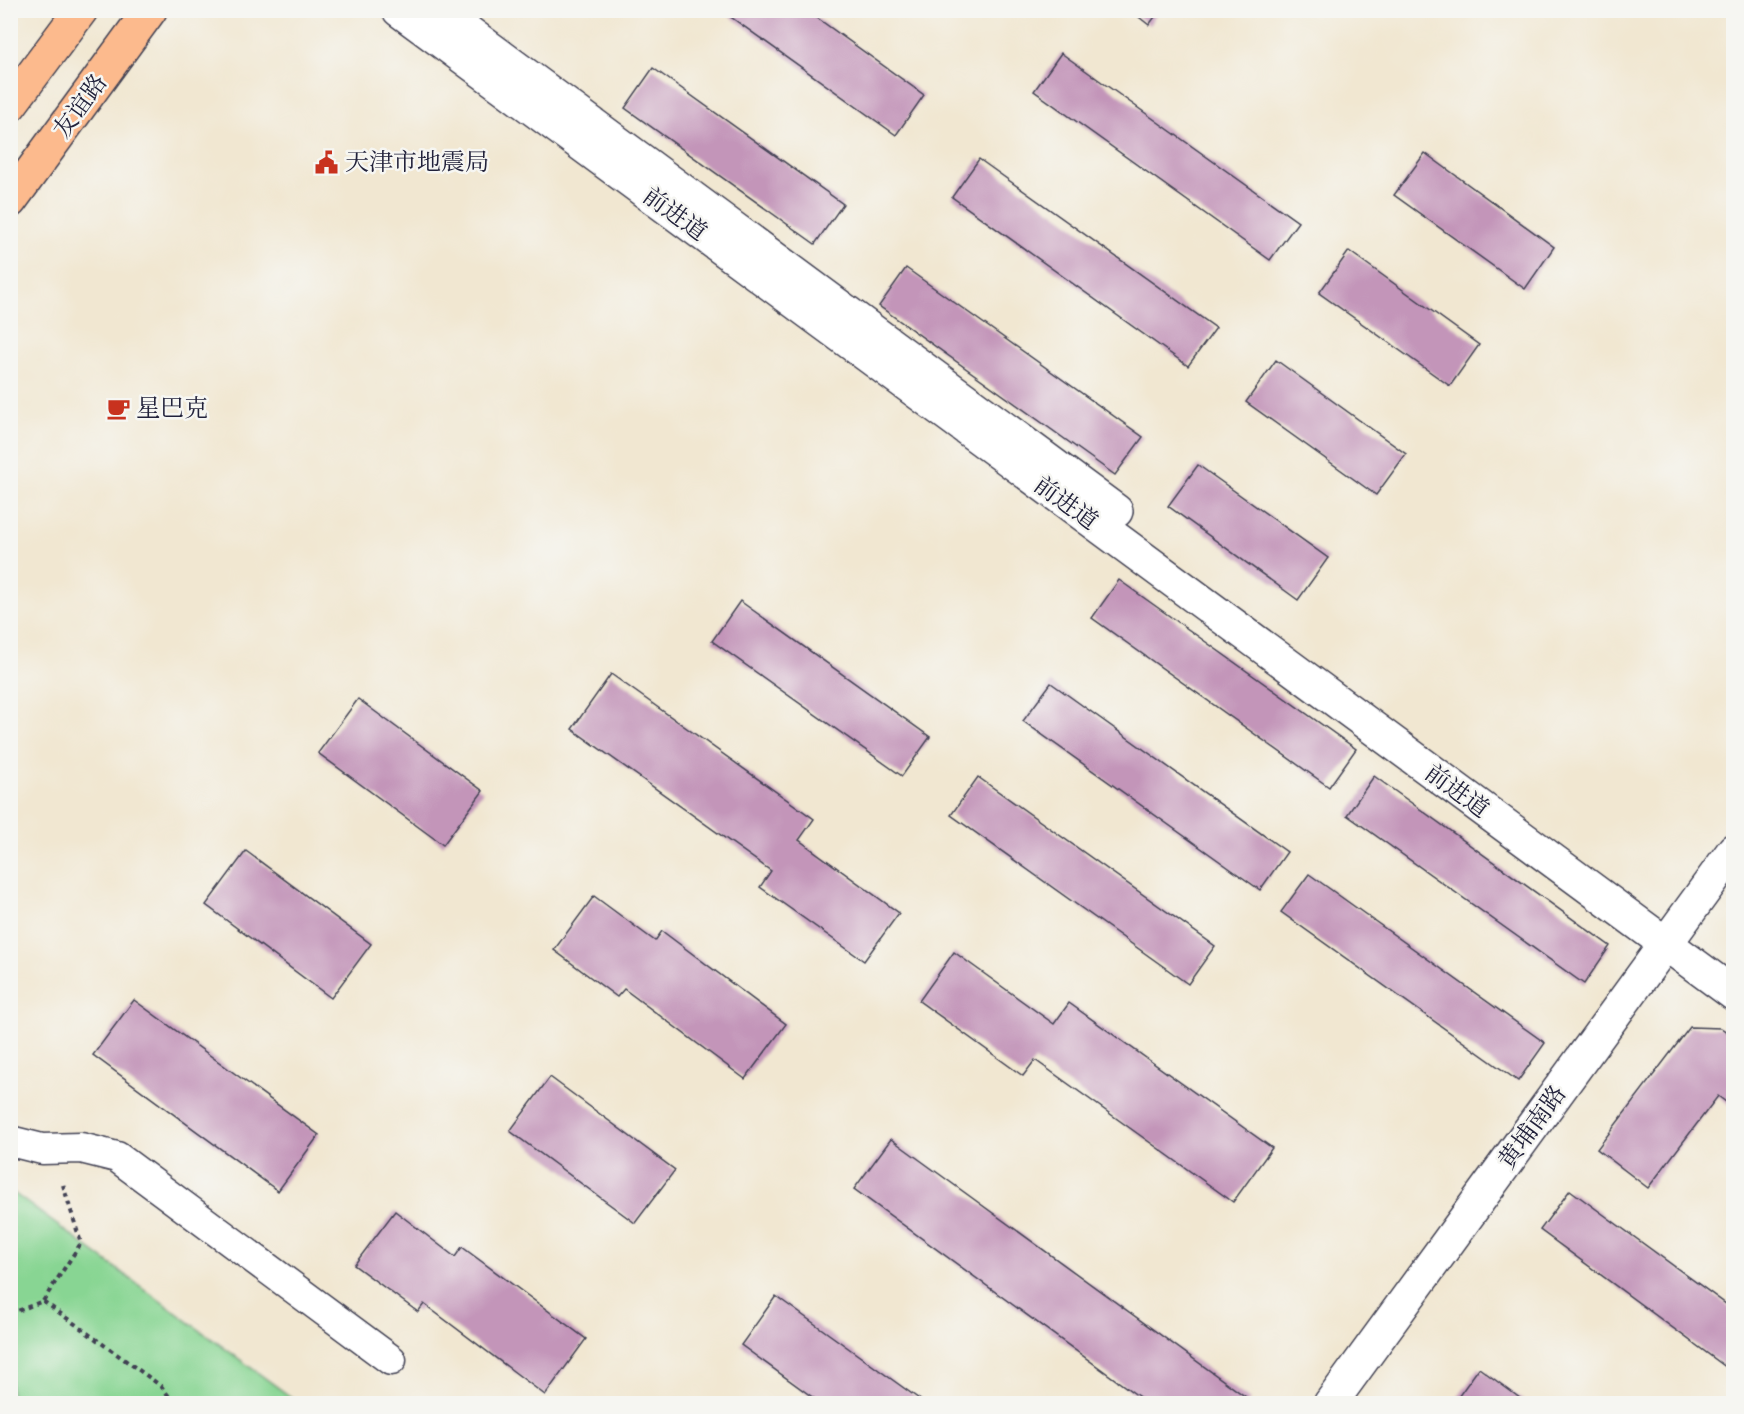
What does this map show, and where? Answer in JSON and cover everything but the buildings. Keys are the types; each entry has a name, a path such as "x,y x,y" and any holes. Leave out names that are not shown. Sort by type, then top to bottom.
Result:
{"main road":[{"path":"10,105 81,10"},
{"name":"友谊路","path":"10,201 150,10"}],"street":[{"name":"前进道","path":"399,10 1679,941 1734,966"},
{"name":"前进道","path":"438,10 1679,941 1734,994"},
{"name":"黄埔南路","path":"1356,1404 1679,941 1734,850"},
{"name":"黄埔南路","path":"1330,1404 1679,941 1734,881"},
{"path":"10,1141 42,1149 81,1148 117,1157 392,1360"}],"path":[{"path":"10,1314 43,1301 81,1243 63,1185"},
{"path":"43,1301 161,1386 175,1404"}],"green space":[{"path":"11,1191 299,1403 11,1403"}],"place":[{"name":"天津市地震局","path":"327,162"},
{"name":"星巴克","path":"118,408"}]}
